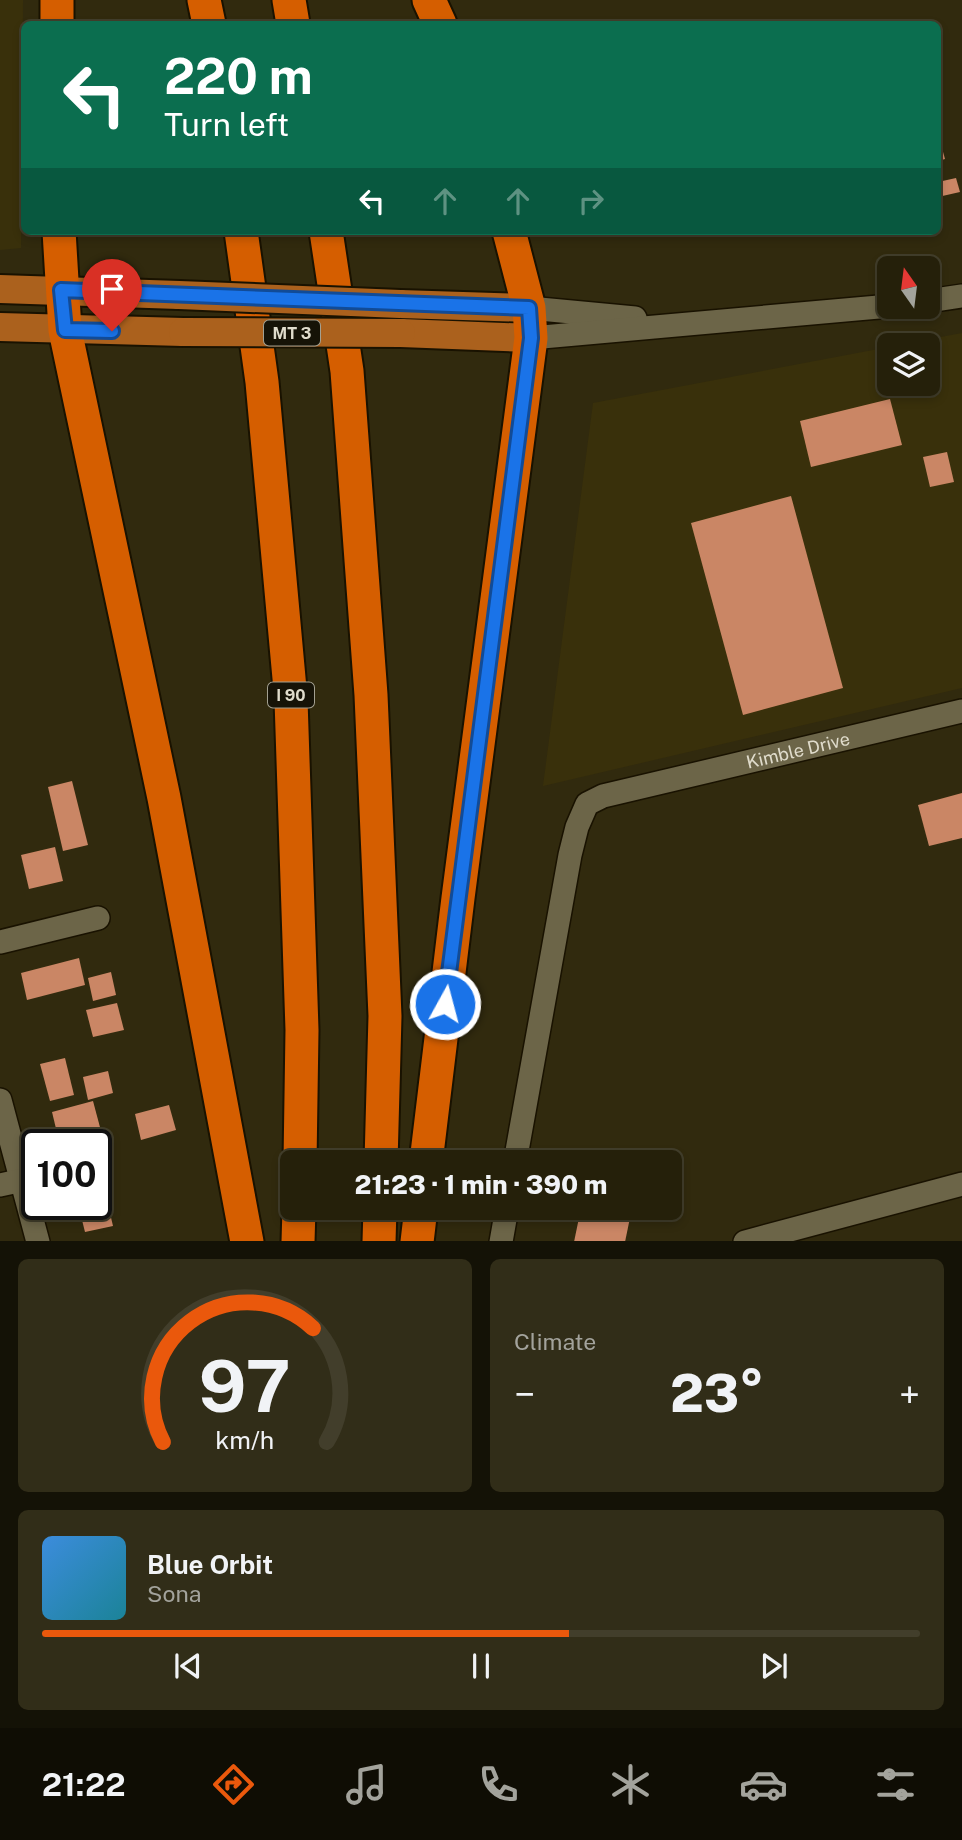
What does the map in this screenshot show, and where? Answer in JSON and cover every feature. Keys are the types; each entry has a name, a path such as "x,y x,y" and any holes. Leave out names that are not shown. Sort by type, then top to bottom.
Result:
{"highway":[{"path":"57,0 57,21"},
{"path":"204,0 208,21"},
{"path":"289,0 292,21"},
{"path":"429,0 439,21"},
{"path":"59,235 65,330 164,798 221,1090 247,1241"},
{"name":"I 90","path":"242,235 262,382 291,700 302,1030 300,1150"},
{"path":"327,235 347,371 371,695 386,1016 381,1150"},
{"path":"427,1150 530,323 510,235"},
{"path":"298,1241 299,1220"},
{"path":"379,1241 380,1220"},
{"path":"417,1241 420,1220"}],"main road":[{"name":"MT 3","path":"0,289 400,304 530,323"},
{"name":"MT 3","path":"0,327 183,332 401,333 530,323"}],"street":[{"path":"940,300 962,296"},
{"path":"530,323 690,323 800,316 877,307"},
{"name":"Kimble Drive","path":"517,1150 577,827 587,804 603,796 634,788 962,710"},
{"path":"0,942 98,919"},
{"path":"0,1100 21,1173"},
{"path":"0,1185 21,1180"},
{"path":"745,1241 962,1184"},
{"path":"33,1220 38,1241"},
{"path":"501,1241 505,1220"}],"shaded area":[{"path":"0,0 23,0 21,248 0,250"},
{"path":"962,333 962,688 543,786 593,403 877,349 877,396 940,396 940,337"}],"building":[{"path":"941,145 945,159 941,160"},
{"path":"956,178 960,192 941,196 941,181"},
{"path":"890,399 902,445 811,467 800,421"},
{"path":"947,452 954,482 930,487 923,457"},
{"path":"791,496 843,688 743,715 691,523"},
{"path":"72,781 88,845 63,851 48,787"},
{"path":"962,793 962,838 929,846 918,805"},
{"path":"55,847 63,881 29,889 21,855"},
{"path":"79,958 85,985 27,1000 21,973"},
{"path":"111,972 116,995 93,1001 88,978"},
{"path":"117,1003 124,1030 93,1037 86,1010"},
{"path":"65,1058 74,1095 50,1101 40,1064"},
{"path":"108,1071 113,1093 88,1100 83,1077"},
{"path":"93,1101 100,1129 56,1129 52,1112"},
{"path":"169,1105 176,1130 141,1140 135,1114"},
{"path":"82,1220 112,1220 113,1226 85,1232"},
{"path":"579,1220 630,1220 625,1241 574,1241"}],"route":[{"path":"112,331 65,330 61,290 529,308 531,338 445,1004"}]}
